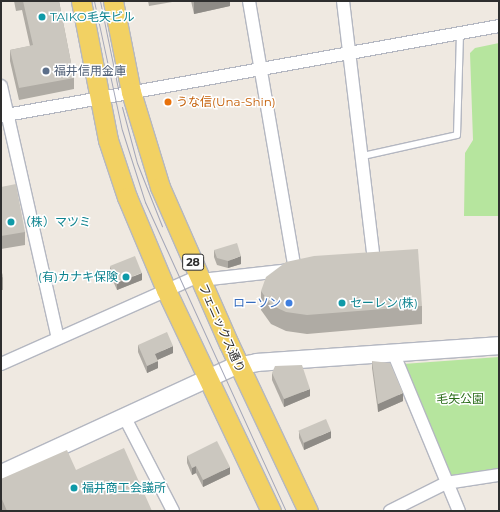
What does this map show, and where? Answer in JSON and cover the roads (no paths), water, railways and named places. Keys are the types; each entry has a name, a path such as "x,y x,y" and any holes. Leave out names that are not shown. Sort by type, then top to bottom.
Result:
{"main road":[{"path":"80,1 98,97 117,168 166,290 271,511"},
{"name":"フェニックス通り","path":"113,1 131,92 160,187 239,365 308,511"}],"street":[{"path":"1,364 166,290 200,278 301,269 260,69 249,1"},
{"path":"343,1 363,156 374,260 352,263"},
{"path":"4,115 98,97 460,35 499,26"},
{"path":"1,86 4,115 58,338"},
{"path":"1,473 208,377 239,365 499,345"},
{"path":"393,352 446,483 459,511"},
{"path":"124,416 173,511"},
{"path":"390,511 446,483 499,475"}],"lane":[{"path":"363,156 457,135 460,35"}],"tram line":[{"path":"94,1 122,130 145,202 286,511"},
{"path":"100,1 118,89"},
{"path":"122,107 137,163 162,226"}],"place":[{"name":"TAIKO毛矢ビル","path":"42,17"},
{"name":"福井信用金庫","path":"46,71"},
{"name":"うな信(Una-Shin)","path":"168,102"},
{"name":"（株）マツミ","path":"11,222"},
{"name":"(有)カナキ保険","path":"126,277"},
{"name":"ローソン","path":"289,303"},
{"name":"セーレン(株)","path":"342,303"},
{"name":"福井商工会議所","path":"74,488"}],"park label":[{"name":"毛矢公園","path":"460,399"}]}
